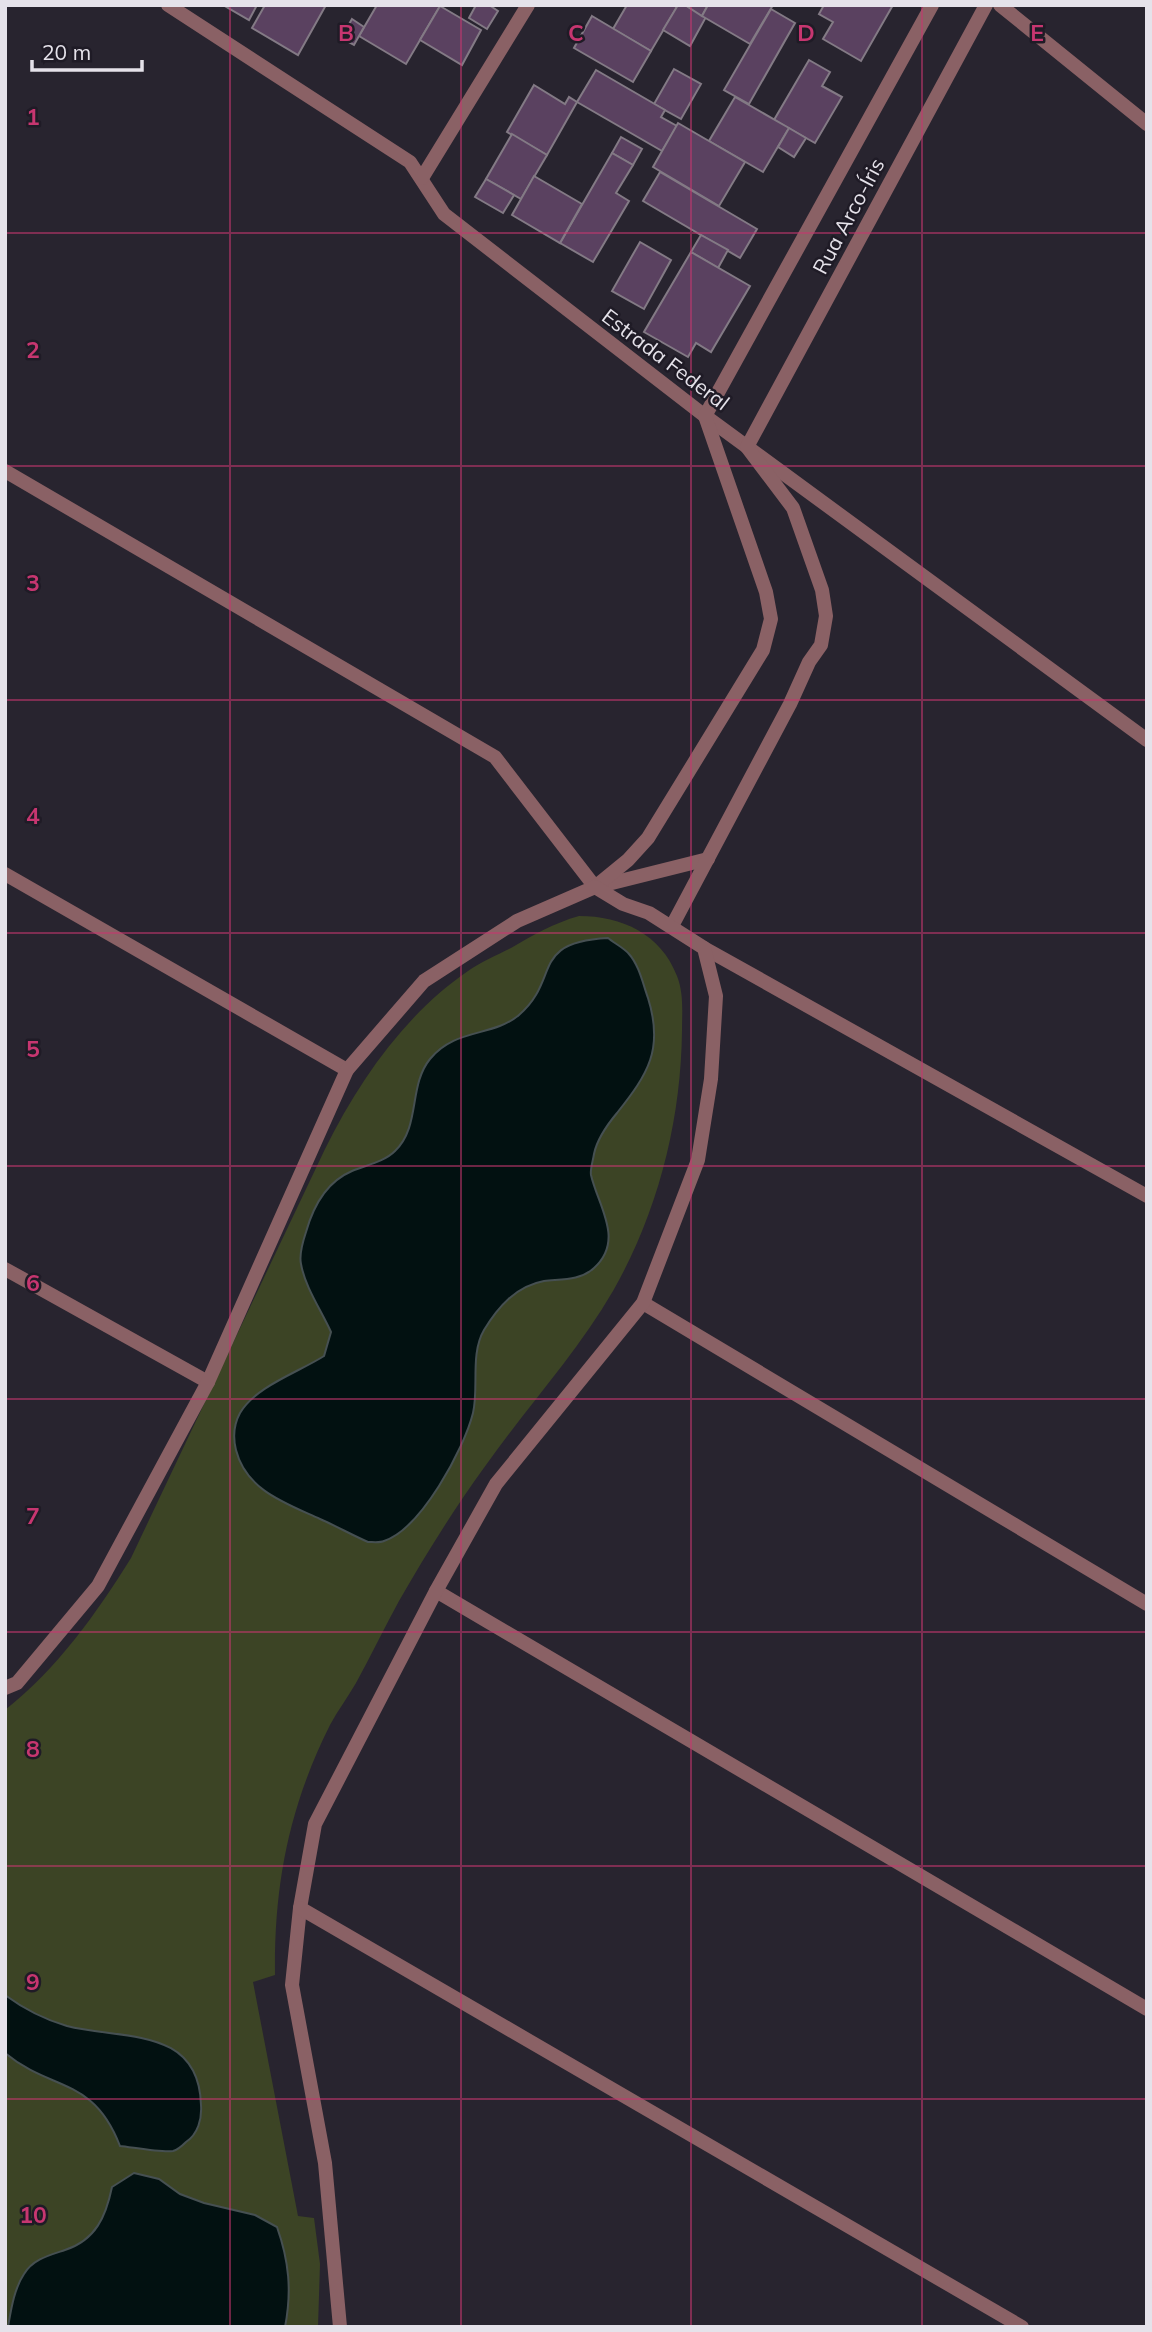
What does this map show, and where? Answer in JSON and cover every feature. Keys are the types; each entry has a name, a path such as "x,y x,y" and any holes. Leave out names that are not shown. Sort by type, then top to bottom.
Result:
{"street":[{"name":"Estrada Federal","path":"168,5 410,162 444,215 705,416 1147,740"},
{"path":"422,178 528,5"},
{"name":"Rua Arco-Íris","path":"705,416 932,5"},
{"name":"Rua Arco-Íris","path":"747,447 986,5"},
{"path":"1000,5 1147,124"},
{"path":"595,887 628,860 649,838 763,650 771,619 766,592 705,416"},
{"path":"672,926 790,704 808,662 821,645 826,616 822,590 793,508 747,447"},
{"path":"5,471 495,757 595,887 672,926 704,948 1147,1196"},
{"path":"9,1683 98,1586 208,1382 347,1070 424,981 517,920 595,887 708,859"},
{"path":"5,874 347,1070"},
{"path":"340,2327 325,2163 292,1985 300,1908 315,1824 436,1591 496,1484 643,1303 698,1160 711,1079 716,996 704,948"},
{"path":"5,1269 208,1382"},
{"path":"643,1303 1147,1604"},
{"path":"436,1591 1147,2010"},
{"path":"300,1908 1022,2327"}],"green space":[{"path":"579,916 610,919 638,930 661,949 677,976 682,996 681,1065 672,1132 643,1230 613,1291 584,1336 474,1482 419,1566 356,1683 330,1725 294,1816 277,1909 275,1975 253,1982 298,2216 314,2218 320,2264 318,2327 5,2327 5,1710 42,1676 75,1639 131,1558 325,1149 368,1074 404,1029 445,988 484,962 544,930"}],"shaded area":[{"path":"608,938 627,952 635,964 648,998 654,1032 653,1047 645,1073 603,1132 594,1154 591,1175 609,1234 603,1257 594,1268 583,1275 544,1281 525,1288 495,1313 484,1330 477,1349 473,1413 461,1446 426,1505 398,1534 382,1542 368,1542 269,1494 248,1475 241,1464 235,1445 235,1426 240,1413 256,1395 324,1356 331,1332 310,1290 301,1260 309,1223 322,1196 343,1176 386,1158 395,1151 408,1130 423,1070 440,1049 462,1037 509,1022 532,1002 556,955 583,941"},
{"path":"5,1995 34,2013 67,2026 133,2036 172,2049 187,2061 197,2079 201,2110 194,2135 173,2151 120,2146 97,2107 84,2096 22,2065 5,2053"},
{"path":"134,2173 159,2179 180,2194 204,2203 255,2215 277,2227 288,2276 285,2327 8,2327 15,2293 28,2269 42,2258 85,2240 103,2217 112,2187"}],"building":[{"path":"223,5 257,5 249,20"},
{"path":"265,5 326,5 298,55 252,28"},
{"path":"377,5 440,6 406,64 359,36"},
{"path":"476,5 489,5 498,11 487,29 469,18"},
{"path":"627,5 677,7 651,51 613,29"},
{"path":"678,5 685,5 706,17 690,46 663,30"},
{"path":"685,5 708,5 702,16"},
{"path":"708,5 773,5 750,44 702,16"},
{"path":"824,5 893,5 861,61 823,39 833,22 819,14"},
{"path":"440,6 481,30 462,65 420,40"},
{"path":"771,9 795,23 749,104 724,90"},
{"path":"592,16 651,51 633,82 574,48"},
{"path":"352,19 364,27 354,45 341,38"},
{"path":"809,60 830,72 822,86 842,97 815,143 774,120"},
{"path":"674,69 701,84 681,119 654,104"},
{"path":"596,70 665,110 661,117 677,126 662,151 577,102"},
{"path":"534,85 565,104 569,97 577,102 547,155 507,132"},
{"path":"735,97 789,128 763,172 709,141"},
{"path":"678,123 745,162 719,206 653,167"},
{"path":"789,128 806,138 794,157 778,147"},
{"path":"512,134 547,155 521,199 486,179"},
{"path":"621,137 642,149 633,165 612,153"},
{"path":"612,153 633,165 616,193 629,201 593,262 560,243"},
{"path":"660,172 757,229 740,258 643,201"},
{"path":"534,176 582,204 560,243 512,215"},
{"path":"486,179 514,195 503,213 475,197"},
{"path":"701,235 728,250 718,268 691,252"},
{"path":"640,242 671,260 644,309 612,291"},
{"path":"691,252 750,286 711,352 696,343 688,357 644,332"}]}
